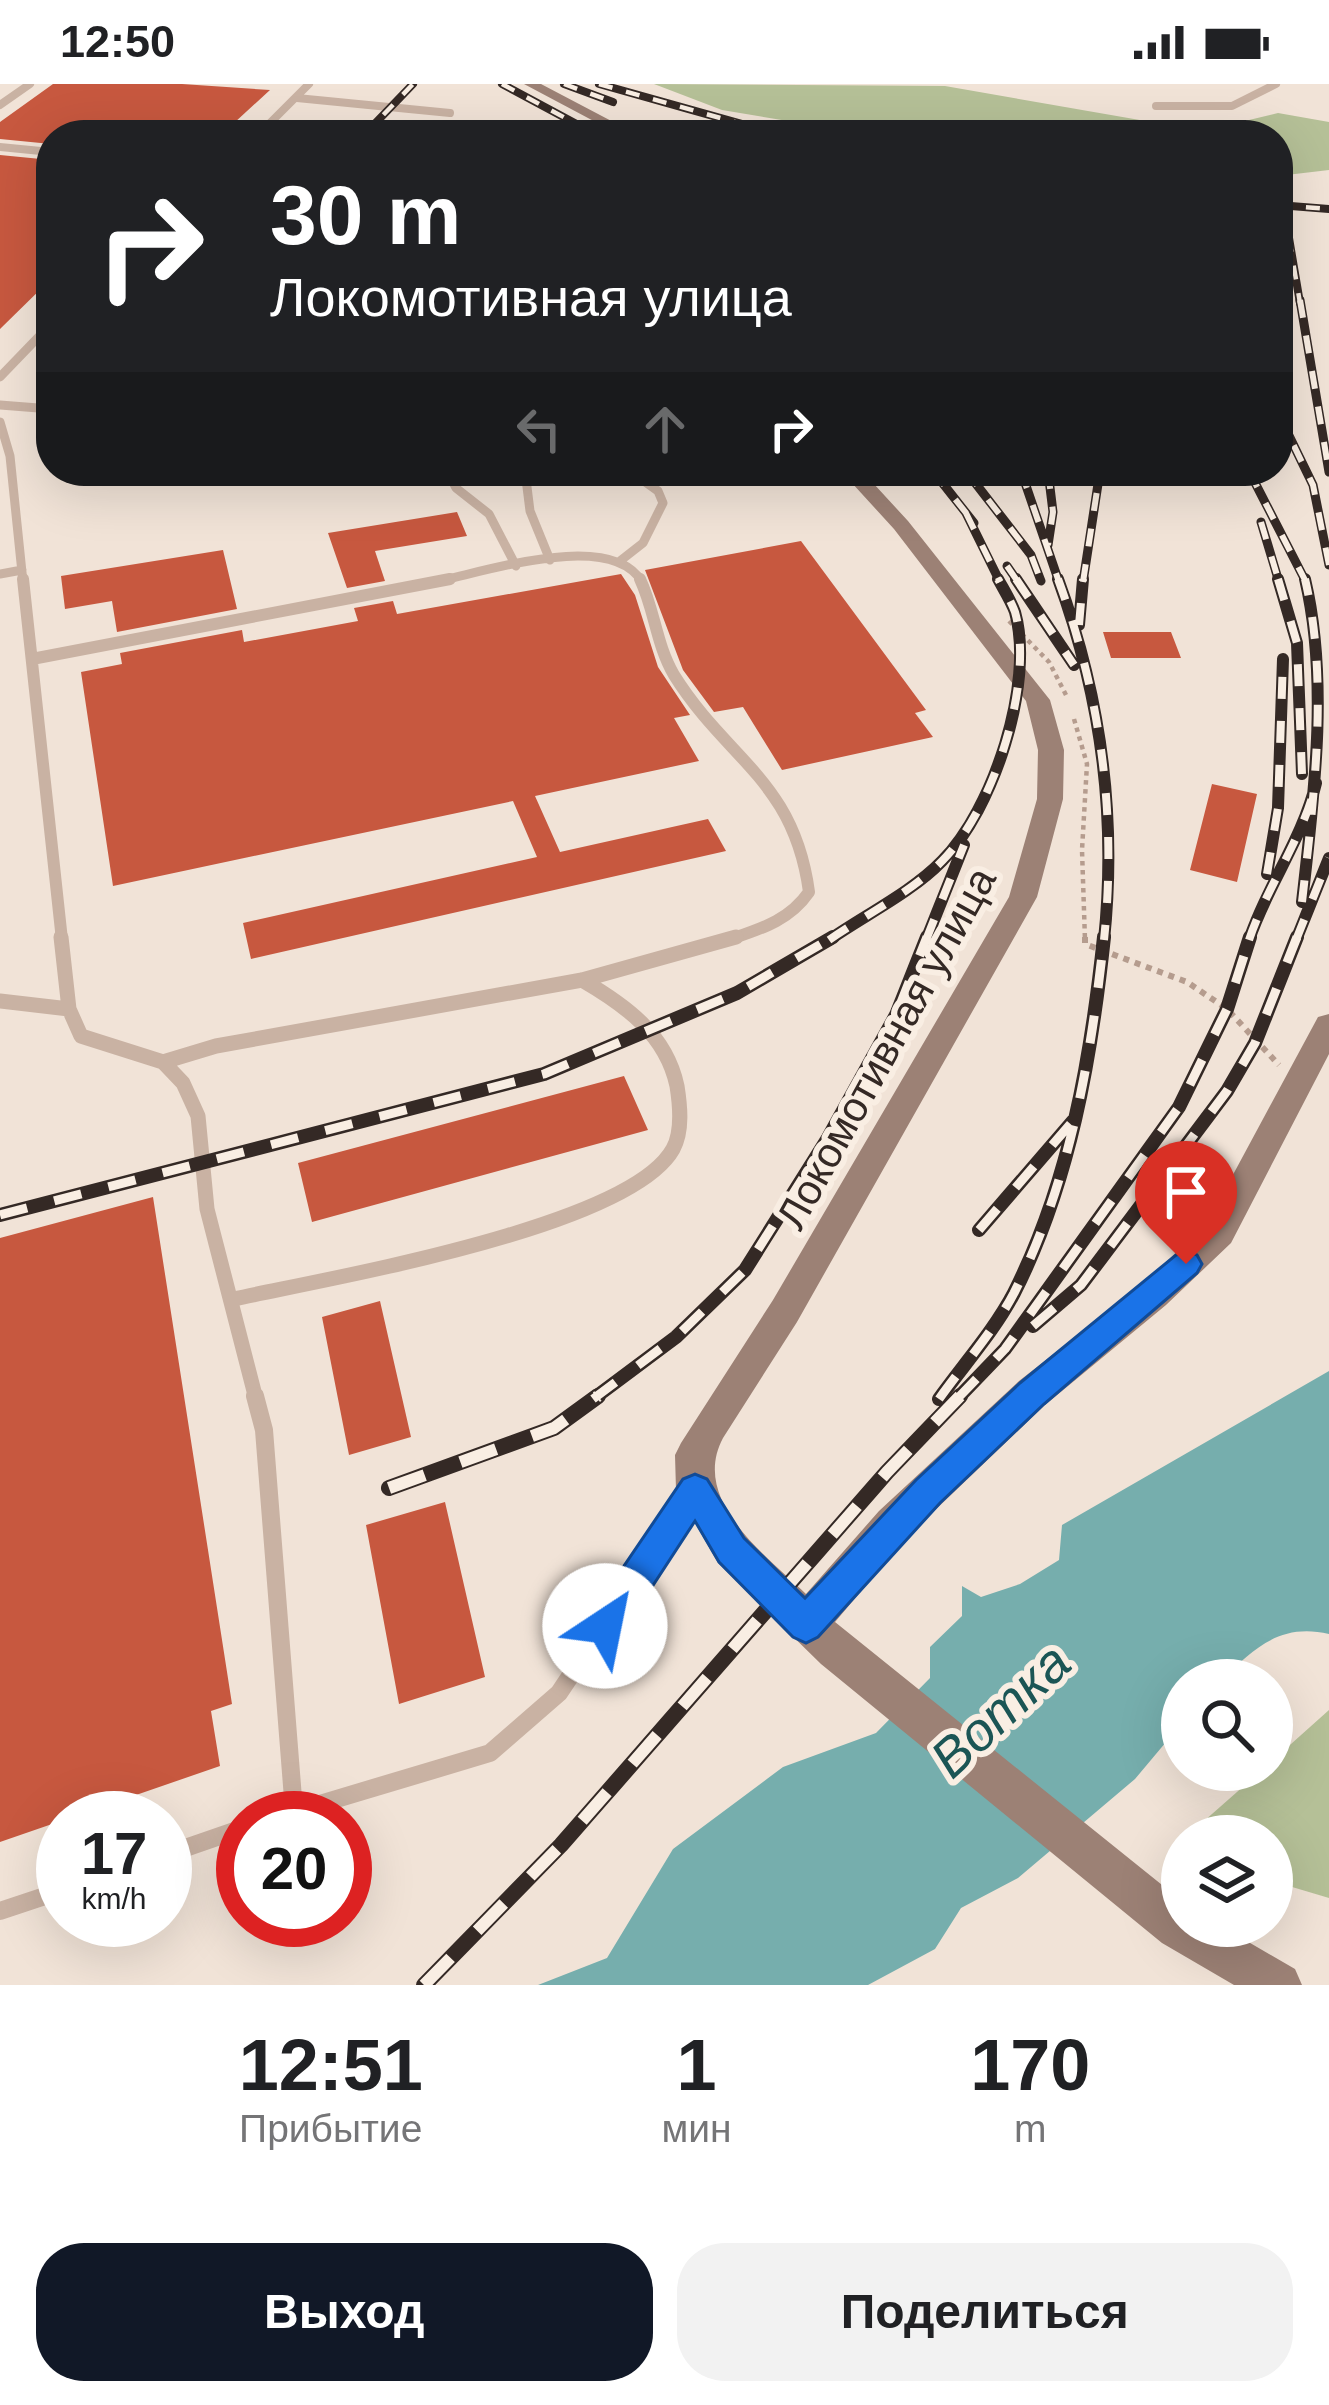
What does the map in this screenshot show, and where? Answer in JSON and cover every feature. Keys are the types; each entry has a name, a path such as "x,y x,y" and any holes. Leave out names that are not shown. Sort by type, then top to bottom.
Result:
{"main road":[{"path":"531,84 602,120"},
{"name":"Локомотивная улица","path":"695,1490 694,1455 796,1291 1024,897 1049,828 1053,769 1049,727 1038,700 865,486"},
{"path":"820,1637 893,1524 1032,1394 1154,1295 1219,1233 1329,1024"},
{"path":"695,1490 731,1550 820,1637 1178,1927 1279,1985"}],"lane":[{"path":"0,105 30,84"},
{"path":"273,120 307,84"},
{"path":"1156,106 1226,110 1247,104 1276,84"},
{"path":"296,98 450,113"},
{"path":"0,148 36,151"},
{"path":"0,377 36,340"},
{"path":"0,405 36,408"},
{"path":"0,422 18,528 69,1009 81,1036 163,1062 184,1083 198,1116 207,1209 234,1299 264,1430 292,1791"},
{"path":"455,486 489,514 516,566"},
{"path":"527,486 530,512 550,560"},
{"path":"620,561 643,543 663,503 652,486"},
{"path":"0,531 18,528"},
{"path":"32,659 550,560 586,555 620,561 639,580 658,645 706,719 758,771 800,831 809,892 798,908 774,924 704,949 582,980 216,1046 163,1062"},
{"path":"0,574 22,571"},
{"path":"234,1299 558,1221 632,1190 670,1154 680,1120 677,1085 655,1031 615,998 582,980"},
{"path":"0,1000 69,1009"},
{"path":"362,1791 490,1753 560,1694 695,1490"},
{"path":"0,1912 36,1899"}],"path":[{"path":"1003,614 1048,662 1065,691 1087,764 1082,850 1085,944 1187,982 1227,1009 1255,1043 1298,1077"}],"green space":[{"path":"654,84 945,86 1140,120 782,120 722,110"},
{"path":"1278,113 1329,122 1329,170 1293,174 1293,120 1249,120"},
{"path":"1329,1710 1329,1898 1293,1887 1293,1815 1211,1815 1238,1791 1293,1791 1293,1742"}],"water":[{"name":"Вотка","path":"1329,1371 1329,1634 1282,1635 1244,1659 1161,1659 1161,1748 1135,1779 1018,1878 961,1908 935,1949 868,1985 538,1985 607,1958 673,1849 783,1767 876,1733 930,1678 930,1647 962,1616 962,1586 981,1597 1020,1584 1059,1560 1062,1525"}],"building":[{"path":"53,84 270,90 237,120 36,120 36,143 0,139 0,122"},
{"path":"0,155 36,159 36,294 0,329"},
{"path":"457,512 467,536 375,551 385,581 347,588 328,533"},
{"path":"801,541 926,710 915,713 933,737 782,770 743,707 714,712 683,670 645,570"},
{"path":"223,550 237,609 117,632 112,601 65,609 61,576"},
{"path":"621,574 635,595 658,667 690,715 674,718 699,761 535,796 560,852 708,819 726,851 251,959 243,923 537,857 513,801 113,886 81,672 122,664 120,653 242,630 244,642 358,621 354,608 393,601 397,614"},
{"path":"1103,632 1171,632 1181,658 1111,658"},
{"path":"1212,784 1257,794 1237,882 1190,870"},
{"path":"624,1076 648,1130 312,1222 298,1163"},
{"path":"153,1197 232,1704 211,1711 220,1766 148,1791 36,1791 36,1830 0,1842 0,1238"},
{"path":"380,1301 411,1437 349,1455 322,1317"},
{"path":"445,1502 485,1677 399,1704 366,1525"}],"railway":[{"path":"378,120 413,84"},
{"path":"502,84 569,120"},
{"path":"564,84 613,102"},
{"path":"599,84 727,120"},
{"path":"1293,206 1329,209"},
{"path":"1293,262 1300,303"},
{"path":"1300,300 1329,472"},
{"path":"1293,444 1313,485 1329,565"},
{"path":"945,486 974,523"},
{"path":"978,486 1031,555 1041,581"},
{"path":"1026,486 1059,582"},
{"path":"1048,545 1053,512 1050,486"},
{"path":"1083,582 1098,486"},
{"path":"1257,486 1305,581"},
{"path":"966,513 1000,582"},
{"path":"1261,522 1279,582"},
{"path":"1007,566 1018,582"},
{"path":"829,940 903,893 942,861 961,839 993,779 1014,709 1020,641 1015,612 998,579"},
{"path":"1016,579 1074,665"},
{"path":"1058,579 1085,667 1102,757 1108,848 1104,940"},
{"path":"1079,625 1083,579"},
{"path":"1278,579 1297,643 1302,774"},
{"path":"1305,581 1318,698 1314,789"},
{"path":"1267,874 1278,808 1283,659"},
{"path":"1314,789 1316,783"},
{"path":"1249,939 1314,789"},
{"path":"1302,902 1314,789"},
{"path":"926,940 964,845"},
{"path":"1296,940 1329,858"},
{"path":"0,1215 544,1074 737,993 833,937"},
{"path":"593,1399 676,1337 745,1270 828,1138 896,1015 927,937"},
{"path":"939,1399 1006,1307 1050,1208 1085,1074 1104,937"},
{"path":"1033,1326 1081,1285 1227,1091 1255,1043 1297,937"},
{"path":"957,1399 1005,1349 1179,1107 1227,1009 1249,939"},
{"path":"979,1230 1073,1121"},
{"path":"389,1488 554,1428 598,1396"},
{"path":"424,1985 561,1845 887,1472 960,1396"}],"route":[{"path":"605,1626 695,1490 731,1550 806,1624 893,1524 1032,1394 1186,1264"}]}
